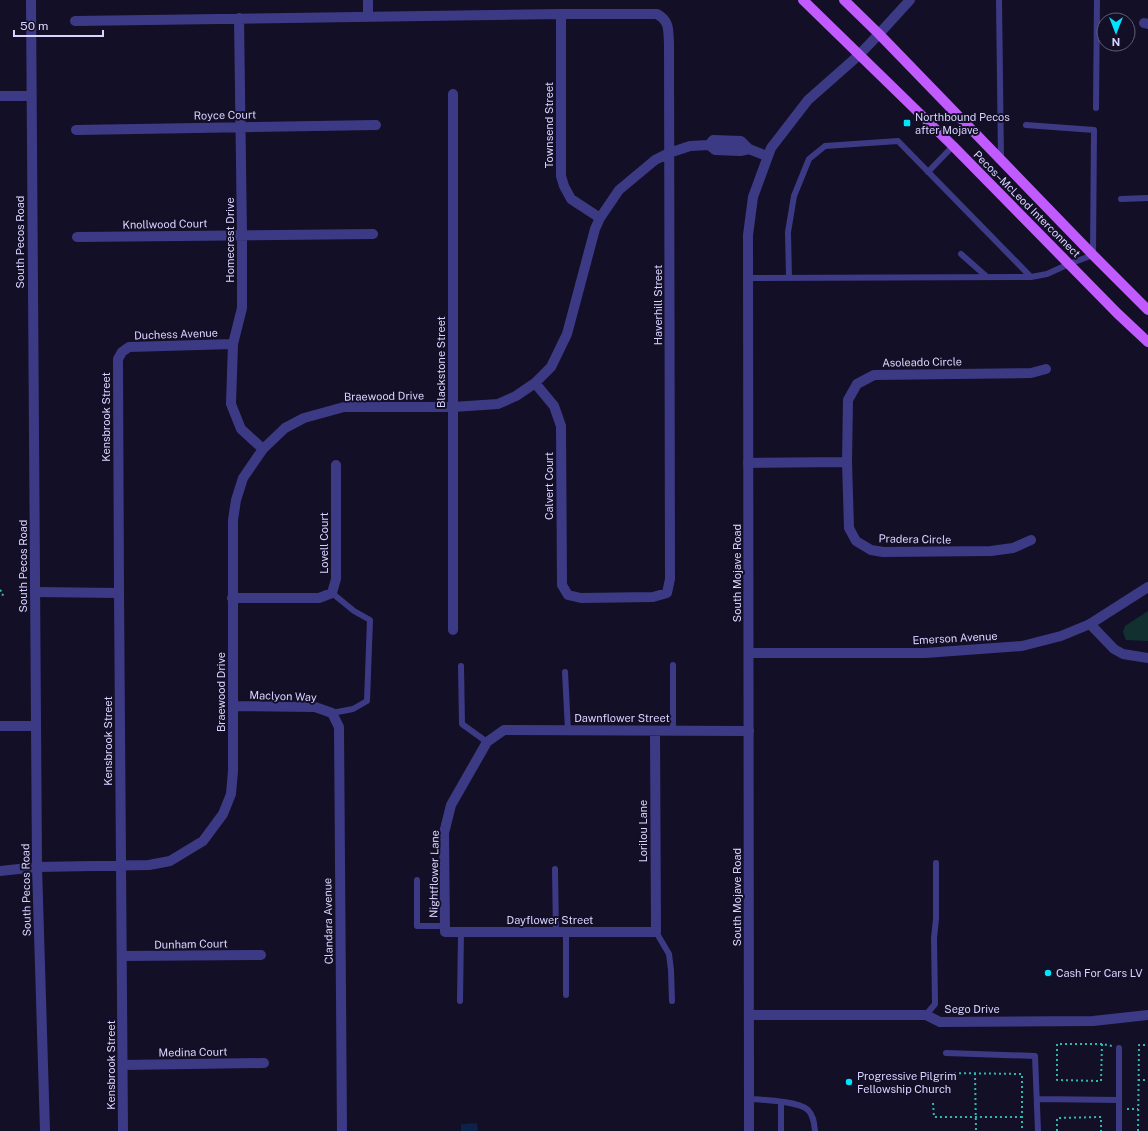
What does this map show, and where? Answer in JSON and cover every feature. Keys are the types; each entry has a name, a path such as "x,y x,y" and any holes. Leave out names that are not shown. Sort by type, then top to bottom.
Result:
{"main road":[{"name":"Pecos–McLeod Interconnect","path":"803,0 953,146 1148,342"},
{"name":"Pecos–McLeod Interconnect","path":"844,0 879,34 1093,256 1148,310"}],"street":[{"name":"South Pecos Road","path":"31,0 37,867 45,1131"},
{"path":"368,0 368,16"},
{"name":"South Mojave Road","path":"749,1131 748,235 753,197 771,148 808,100 859,55 910,0"},
{"path":"75,21 561,14"},
{"name":"Haverhill Street","path":"561,14 657,14 663,17 667,22 670,43 670,579 667,592 653,597 581,598 568,595"},
{"name":"Townsend Street","path":"561,14 561,176 564,186 572,199 600,218"},
{"name":"Homecrest Drive","path":"239,18 242,308 233,344 231,404 241,429 263,449"},
{"name":"Blackstone Street","path":"453,94 453,630"},
{"path":"0,96 31,96"},
{"name":"Royce Court","path":"76,130 376,125"},
{"name":"Braewood Drive","path":"0,871 37,867 149,865 170,861 203,840 223,814 231,794 233,771 232,598 233,520 236,500 243,478 263,449 285,428 304,418 344,407 453,407 498,404 516,396 535,383 551,367 567,334 595,229 600,218 619,190 655,160 690,146 709,145 713,140 741,141 749,149 767,156"},
{"name":"Knollwood Court","path":"77,237 373,234"},
{"name":"Duchess Avenue","path":"122,352 130,347 233,344"},
{"name":"Kensbrook Street","path":"122,352 118,359 123,1131"},
{"name":"Asoleado Circle","path":"847,462 848,400 857,384 874,375 1031,373 1046,369"},
{"name":"Calvert Court","path":"535,383 554,406 561,426 562,585 568,595"},
{"path":"748,463 847,462"},
{"name":"Pradera Circle","path":"847,462 849,528 856,541 870,550 883,552 992,551 1013,548 1031,540"},
{"name":"Lovell Court","path":"332,593 336,579 336,465"},
{"name":"Emerson Avenue","path":"749,653 925,653 1022,646 1061,636 1090,624 1148,587"},
{"path":"35,592 119,592"},
{"path":"232,598 319,598 332,593"},
{"path":"1090,624 1114,649 1124,654 1148,658"},
{"name":"Maclyon Way","path":"233,706 315,707 332,713"},
{"name":"Clandara Avenue","path":"332,713 338,727 342,1131"},
{"path":"0,726 36,726"},
{"name":"Dawnflower Street","path":"497,734 504,730 749,731"},
{"name":"Lorilou Lane","path":"655,731 656,932"},
{"name":"Nightflower Lane","path":"445,929 444,833 451,805 486,742 497,734"},
{"name":"Dayflower Street","path":"445,929 461,932 656,932"},
{"name":"Dunham Court","path":"122,956 262,955"},
{"name":"Sego Drive","path":"749,1015 926,1015 940,1022 1093,1021 1148,1016"},
{"name":"Medina Court","path":"123,1065 264,1063"}],"lane":[{"path":"999,0 1001,160"},
{"path":"1096,0 1096,108"},
{"path":"748,278 1031,277 1047,274 1069,264 1093,256 1094,130 1026,125"},
{"path":"789,278 788,232 794,196 809,159 825,146 898,141 1031,277"},
{"path":"928,172 953,146"},
{"path":"1121,199 1148,198"},
{"path":"961,254 986,277"},
{"path":"332,593 354,611 370,620 367,700 353,709 332,713"},
{"path":"673,665 673,731"},
{"path":"461,666 462,724 486,742"},
{"path":"565,672 568,730"},
{"path":"926,1015 935,1004 934,938 936,919 936,864"},
{"path":"555,869 556,932"},
{"path":"416,880 417,926 445,929"},
{"path":"460,1001 461,932"},
{"path":"566,932 566,995"},
{"path":"656,932 669,954 672,1002"},
{"path":"1118,1048 1119,1131"},
{"path":"946,1053 1035,1056 1038,1131"},
{"path":"749,1099 781,1102 800,1106 808,1111 814,1120 815,1131"},
{"path":"1037,1099 1119,1100"},
{"path":"781,1102 781,1131"}],"path":[{"path":"0,590 3,592 2,598"},
{"path":"1102,1044 1101,1081 1056,1080 1057,1044 1102,1044 1118,1048"},
{"path":"1138,1131 1139,1044 1148,1045"},
{"path":"949,1073 1022,1074 1022,1131"},
{"path":"974,1073 976,1131"},
{"path":"1138,1080 1148,1080"},
{"path":"933,1103 934,1117 1022,1117"},
{"path":"1058,1131 1057,1118 1101,1117 1101,1131"}],"green space":[{"path":"1148,611 1148,641 1126,640 1123,632 1125,626"}],"water":[{"path":"477,1123 478,1131 461,1131 461,1124"}],"place":[{"name":"Northbound Pecos after Mojave","path":"907,123"},
{"name":"Cash For Cars LV","path":"1048,973"},
{"name":"Progressive Pilgrim Fellowship Church","path":"849,1082"}]}
